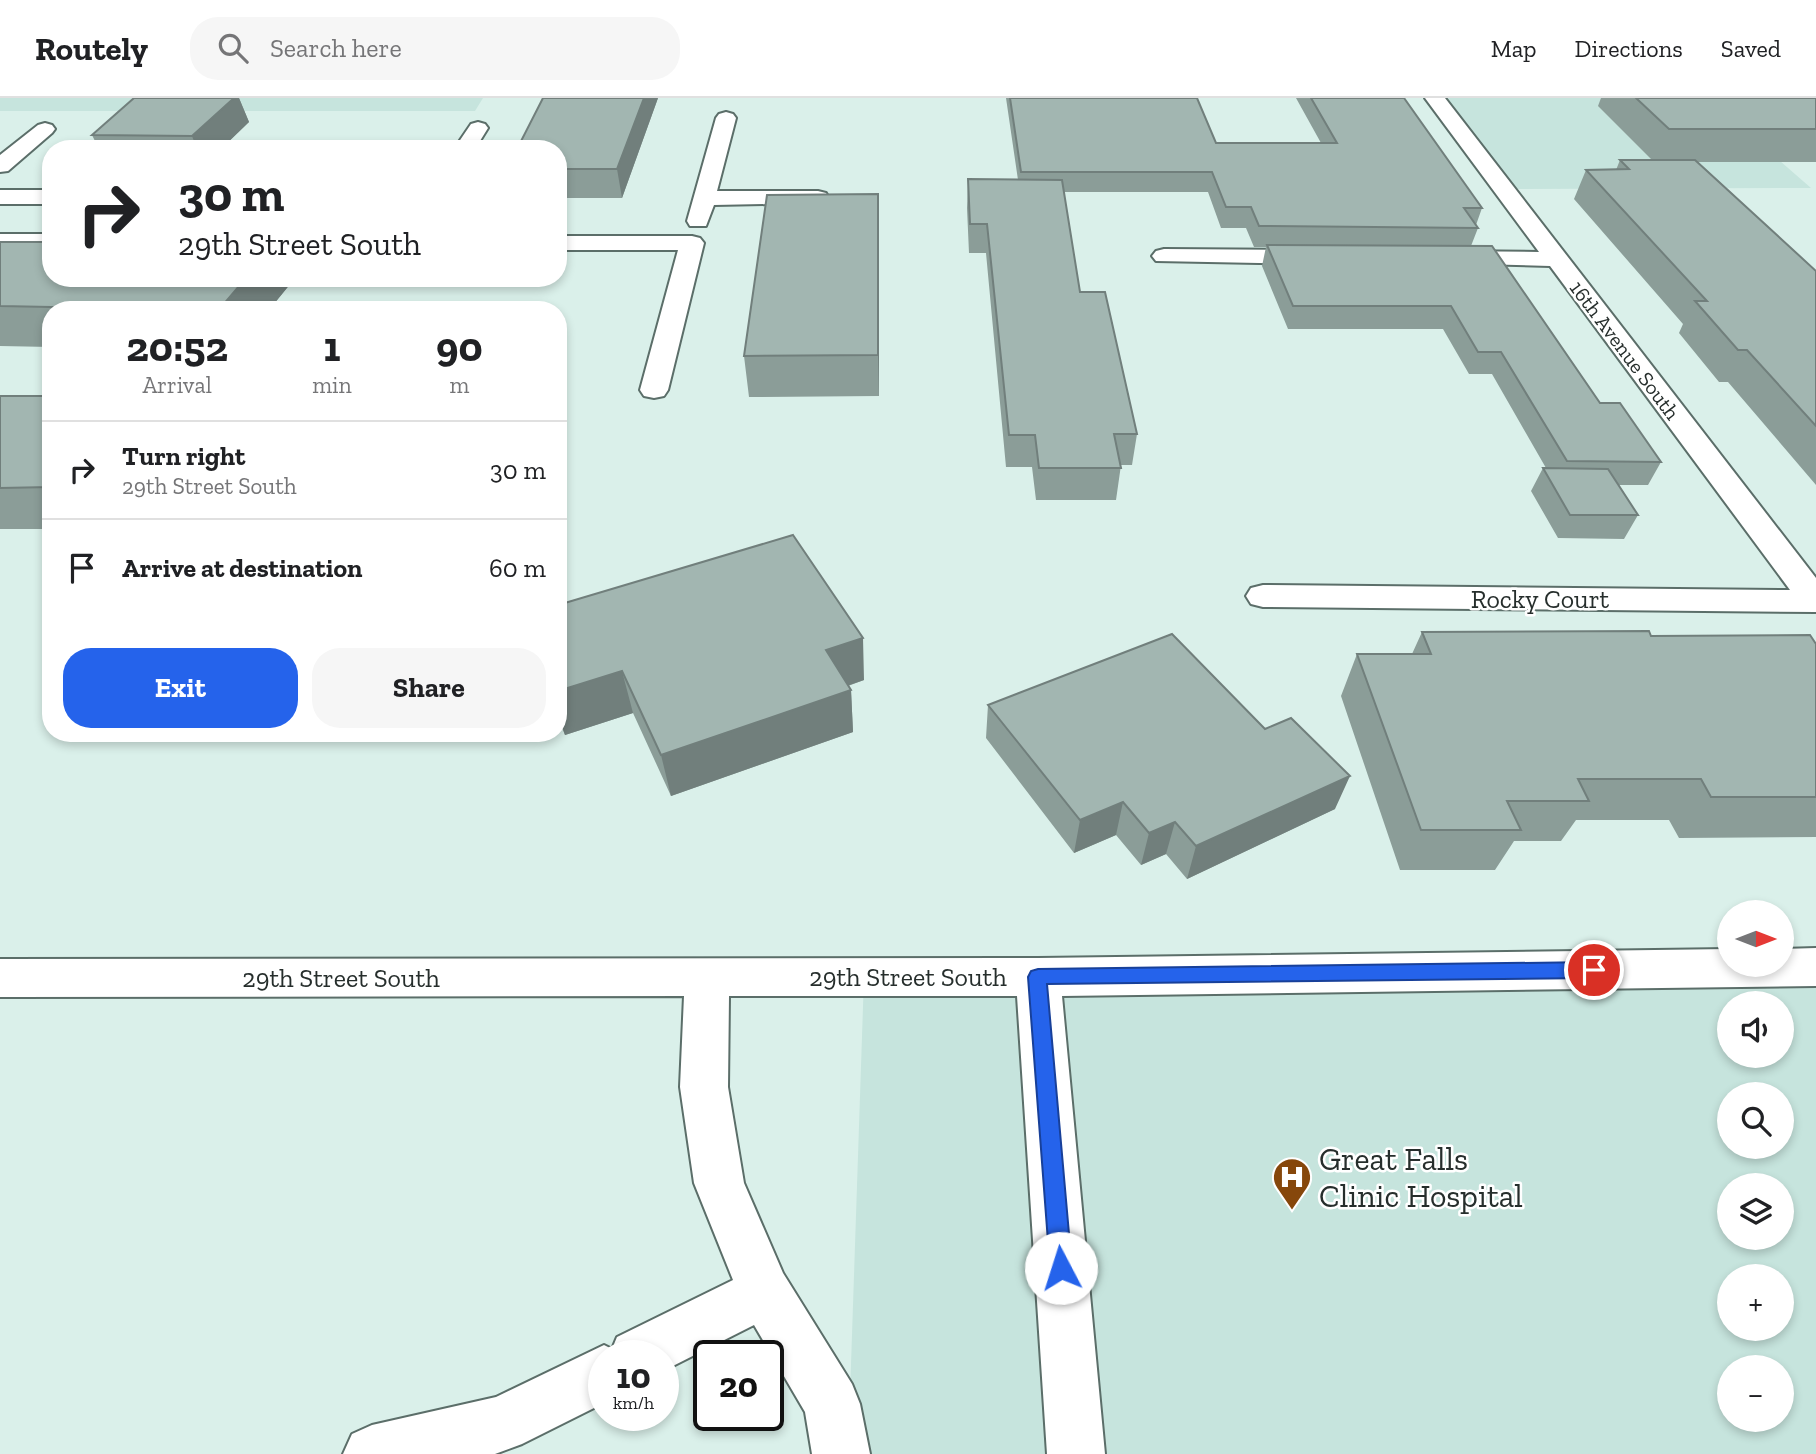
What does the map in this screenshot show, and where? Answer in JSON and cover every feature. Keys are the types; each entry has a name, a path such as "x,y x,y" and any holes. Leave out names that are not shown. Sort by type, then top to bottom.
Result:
{"street":[{"name":"16th Avenue South","path":"1435,98 1816,601"},
{"path":"654,390 726,118"},
{"path":"470,140 478,128"},
{"path":"0,166 45,129"},
{"path":"0,197 42,197"},
{"path":"705,198 836,198"},
{"path":"0,241 42,241"},
{"path":"567,243 692,243"},
{"path":"1164,256 1340,257"},
{"path":"1421,258 1557,260"},
{"name":"Rocky Court","path":"1263,596 1816,601"},
{"name":"29th Street South","path":"0,978 1038,977 1816,967"},
{"path":"1038,977 1076,1454"},
{"path":"707,978 704,1087 719,1183 764,1292 832,1404 841,1454"},
{"path":"668,1340 764,1292"},
{"path":"372,1454 502,1424 588,1381"}],"shaded area":[{"path":"0,98 483,98 475,111 0,111"},
{"path":"1435,98 1708,98 1811,188 1503,189"},
{"name":"Great Falls Clinic Hospital","path":"1794,967 1816,967 1816,1454 848,1454 864,977 1717,968 1717,977 1794,977"}],"building":[{"path":"134,98 234,98 192,136 92,135"},
{"path":"543,98 644,98 617,169 567,169 567,140 522,140"},
{"path":"1010,98 1197,98 1216,143 1337,143 1311,98 1404,98 1482,208 1464,208 1478,228 1259,226 1251,207 1226,207 1212,172 1021,172"},
{"path":"1636,98 1816,98 1816,129 1669,129"},
{"path":"1620,160 1695,160 1816,271 1816,426 1747,350 1738,350 1695,301 1707,301 1586,170 1629,169"},
{"path":"968,179 1062,180 1080,292 1105,292 1137,434 1114,434 1121,468 1039,468 1035,435 1009,435 987,224 970,224"},
{"path":"878,194 878,355 744,356 767,195"},
{"path":"0,242 42,242 42,287 238,287 226,301 42,301 42,307 0,306"},
{"path":"1267,245 1492,246 1600,403 1620,403 1661,462 1567,461 1501,352 1478,352 1451,306 1293,306"},
{"path":"0,396 42,396 42,487 0,488"},
{"path":"1543,468 1608,469 1638,515 1570,515"},
{"path":"793,535 863,638 826,650 851,690 661,755 622,671 567,688 567,602"},
{"path":"1649,631 1651,636 1810,635 1816,644 1816,797 1711,797 1701,779 1578,779 1589,801 1507,801 1521,830 1421,830 1357,654 1431,654 1422,632"},
{"path":"1172,634 1265,729 1291,718 1350,776 1196,846 1175,822 1149,833 1123,802 1080,820 988,705"}],"place":[{"name":"Great Falls Clinic Hospital","path":"1292,1211"}],"route":[{"path":"1061,1268 1038,977 1594,970"}]}
